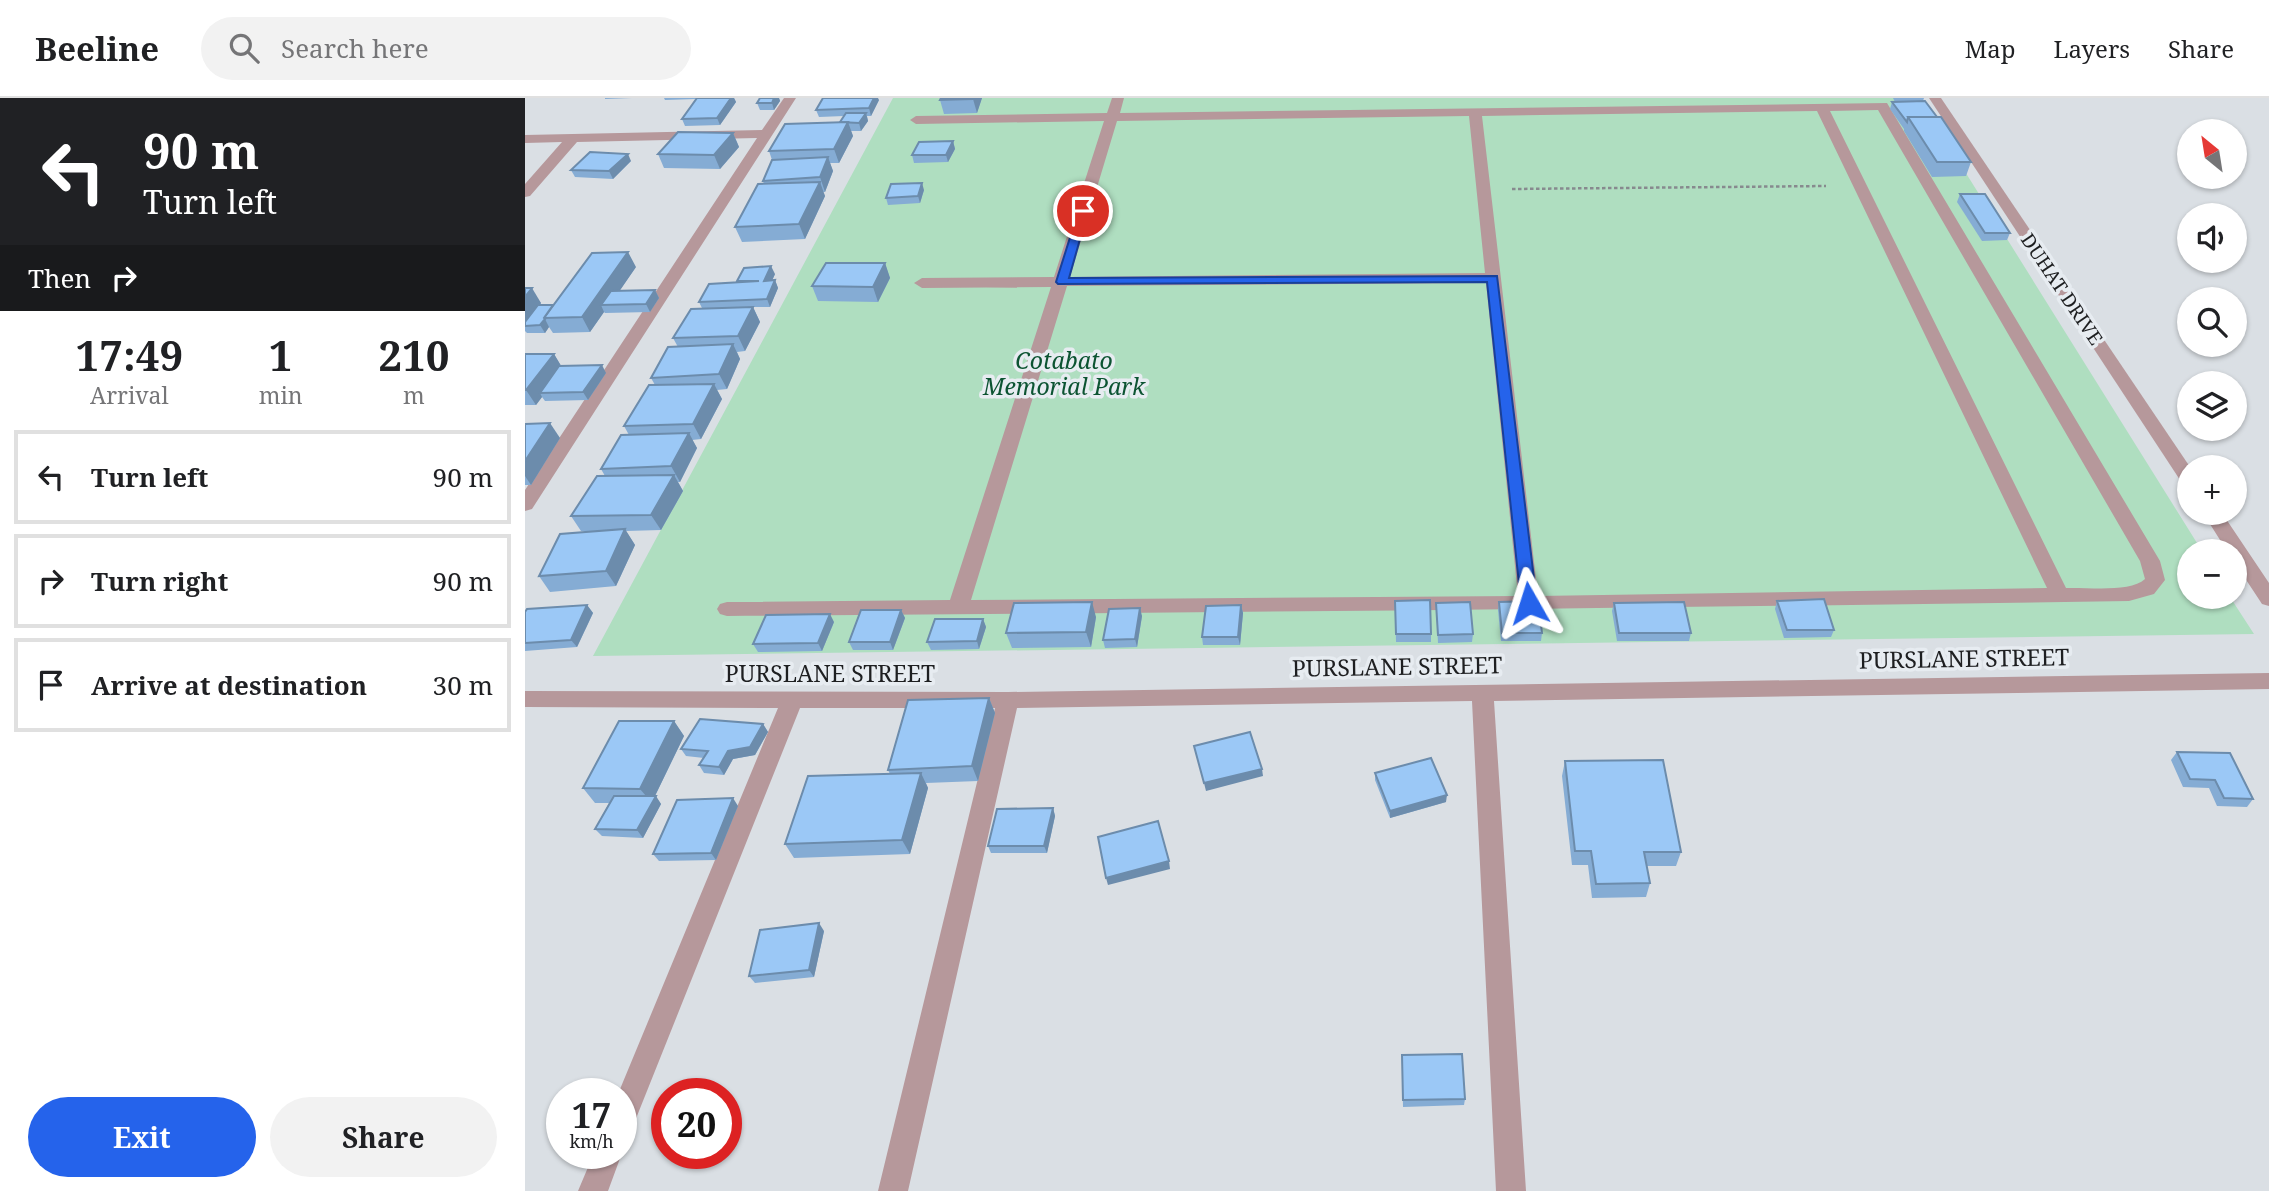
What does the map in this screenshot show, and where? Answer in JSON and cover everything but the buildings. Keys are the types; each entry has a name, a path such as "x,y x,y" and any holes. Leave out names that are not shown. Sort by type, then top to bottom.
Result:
{"street":[{"path":"525,504 790,98"},
{"path":"958,608 1118,98"},
{"name":"DUHAT DRIVE","path":"1935,98 2177,461"},
{"path":"727,609 1529,603 2060,595 2143,591 2155,580 2150,561 1880,102 1822,108 916,120"},
{"path":"1822,108 2060,595"},
{"path":"1475,112 1529,603"},
{"path":"525,139 768,134"},
{"path":"525,193 572,139"},
{"path":"922,283 1493,278"},
{"path":"2219,525 2269,599"},
{"name":"PURSLANE STREET","path":"525,699 1008,700 2269,681"},
{"path":"1482,691 1511,1191"},
{"path":"637,1082 793,699"},
{"path":"893,1191 1008,700"},
{"path":"593,1191 602,1169"}],"path":[{"path":"1483,189 1861,186"}],"green space":[{"name":"Cotabato Memorial Park","path":"893,98 1919,98 2177,511 2177,525 2186,525 2195,539 2177,539 2177,609 2238,609 2254,634 593,656"}],"route":[{"path":"1083,211 1062,282 1493,278 1529,603"}]}
